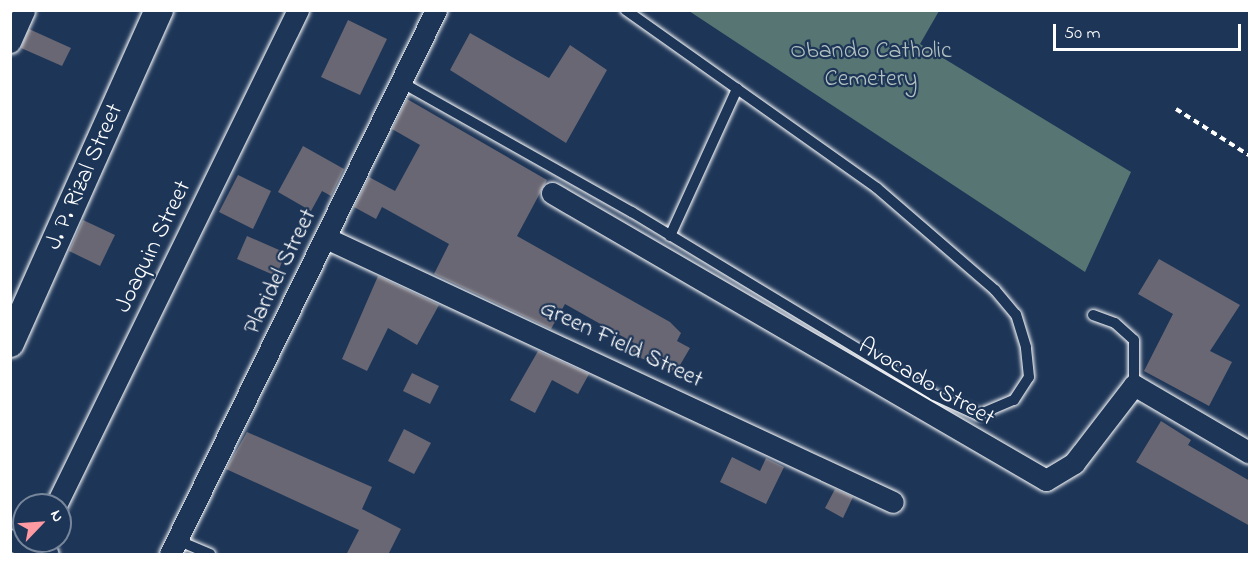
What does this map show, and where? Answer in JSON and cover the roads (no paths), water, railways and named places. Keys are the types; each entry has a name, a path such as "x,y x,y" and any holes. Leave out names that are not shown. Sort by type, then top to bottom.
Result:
{"main road":[{"name":"J. P. Rizal Street","path":"10,343 159,10"}],"street":[{"path":"10,42 24,10"},
{"name":"Joaquin Street","path":"62,493 298,10"},
{"name":"Plaridel Street","path":"173,547 436,10"},
{"name":"Avocado Street","path":"552,193 1046,480 1074,463 1134,385"},
{"name":"Green Field Street","path":"326,238 893,502"},
{"path":"1134,385 1250,453"}],"lane":[{"path":"401,82 670,236 933,395 978,415 1014,400 1029,377 1016,315 995,290 877,188 626,10"},
{"path":"670,236 737,89"},
{"path":"1093,315 1115,323 1134,340 1134,385"},
{"path":"173,547 210,555"}],"park label":[{"name":"Obando Catholic Cemetery","path":"871,66"}]}
